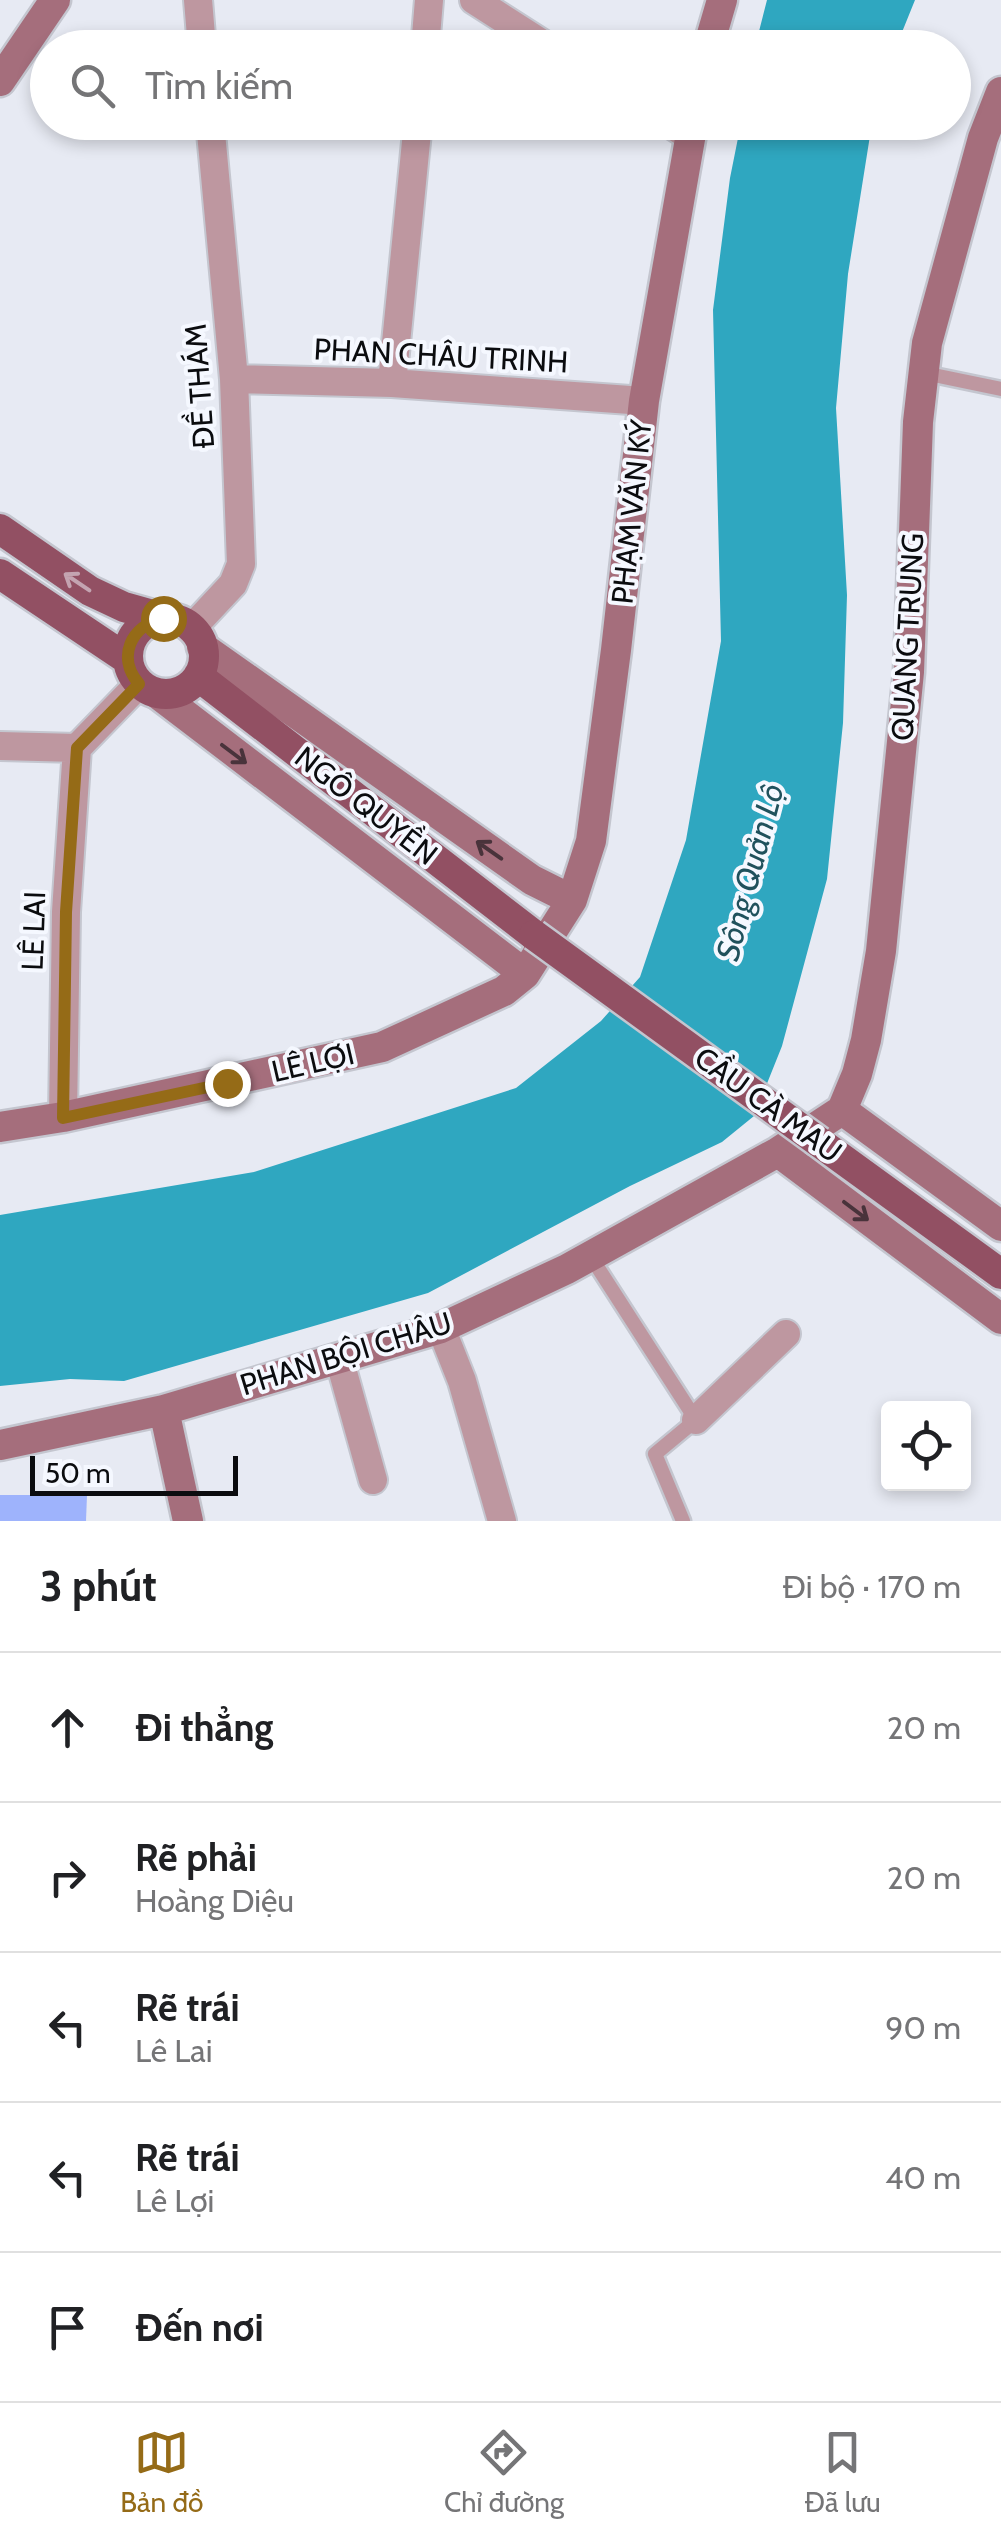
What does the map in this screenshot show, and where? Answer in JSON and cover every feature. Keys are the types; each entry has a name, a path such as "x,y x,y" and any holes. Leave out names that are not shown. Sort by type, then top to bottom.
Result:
{"main road":[{"name":"NGÔ QUYỀN","path":"0,529 90,591 189,642 534,936"},
{"path":"0,574 141,679 180,692 189,642 151,621 133,636 141,679"},
{"name":"CẦU CÀ MAU","path":"534,936 1001,1274"}],"street":[{"path":"34,30 54,0"},
{"path":"198,0 200,30"},
{"path":"426,30 428,0"},
{"path":"474,0 521,30"},
{"path":"713,30 722,0"},
{"path":"0,81 30,36"},
{"name":"QUANG TRUNG","path":"842,1110 866,1040 882,950 910,672 918,422 927,343 983,138 1001,92"},
{"name":"ĐỀ THÁM","path":"189,642 233,584 242,564 234,379 212,140"},
{"path":"392,384 416,140"},
{"name":"PHẠM VĂN KÝ","path":"572,900 591,841 600,785 644,401 682,140"},
{"name":"PHAN CHÂU TRINH","path":"234,379 392,384 644,401"},
{"path":"189,642 532,880 572,900"},
{"path":"0,746 77,748 141,679 525,974"},
{"name":"LÊ LAI","path":"63,1118 66,912 77,748"},
{"name":"LÊ LỢI","path":"0,1127 63,1118 382,1047 504,991 525,974 572,900"},
{"path":"1000,1224 842,1110 778,1152 1001,1319"},
{"name":"PHAN BỘI CHÂU","path":"0,1446 164,1410 441,1328 591,1256 778,1152"},
{"path":"441,1328 462,1381 502,1521"},
{"path":"696,1420 786,1334"},
{"path":"340,1358 373,1480"},
{"path":"164,1410 188,1521"}],"lane":[{"path":"923,373 1001,389"},
{"path":"591,1256 696,1420 655,1454 683,1521"}],"water":[{"path":"767,0 915,0 903,30 759,30"},
{"name":"Sông Quản Lộ","path":"738,140 869,140 848,274 836,408 847,595 843,723 827,879 782,1046 754,1116 722,1142 428,1293 124,1381 70,1379 0,1386 0,1215 254,1172 516,1088 601,1021 640,977 686,840 721,641 713,310"}],"building":[{"path":"0,1495 87,1495 86,1521 0,1521"}],"route":[{"path":"163,618 141,627 128,648 129,668 139,684 77,748 66,912 63,1118 227,1083"}]}
